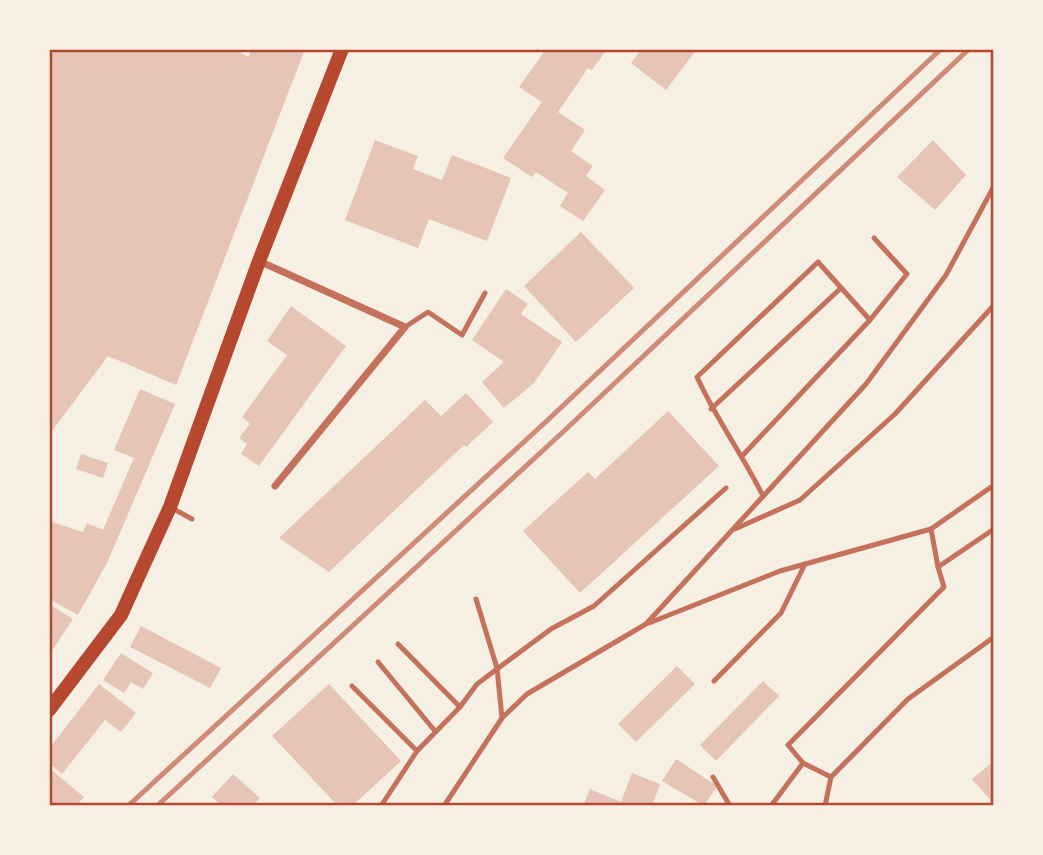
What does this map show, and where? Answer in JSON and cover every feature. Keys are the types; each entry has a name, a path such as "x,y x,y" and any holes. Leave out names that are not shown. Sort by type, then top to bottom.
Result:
{"main road":[{"path":"49,710 121,615 170,507 259,261 342,49"}],"street":[{"path":"259,261 405,327 275,486"}],"lane":[{"path":"646,624 866,384 946,275 994,186"},
{"path":"743,455 870,320 907,274 874,238"},
{"path":"763,496 743,455 711,409 696,377 818,262 870,320"},
{"path":"711,409 841,288"},
{"path":"405,327 428,312 462,335 485,293"},
{"path":"732,530 800,500 895,414 994,305"},
{"path":"444,806 502,718 527,694 646,624 780,571 931,528 994,485"},
{"path":"381,806 417,751 460,707 477,684 551,629 594,606 726,488"},
{"path":"170,507 192,520"},
{"path":"831,777 803,762 788,745 944,587 931,528"},
{"path":"938,568 994,529"},
{"path":"714,681 781,612 805,564"},
{"path":"476,599 497,668 502,718"},
{"path":"825,806 831,777 908,699 994,636"},
{"path":"398,644 460,707"},
{"path":"378,662 435,732"},
{"path":"352,687 417,751"},
{"path":"771,806 803,762"},
{"path":"712,776 730,806"},
{"path":"498,806 521,806"}],"building":[{"path":"49,49 232,49 249,57 251,49 305,49 176,385 108,356 49,435"},
{"path":"546,49 600,49 605,52 592,70 588,68 558,112 585,130 571,151 593,166 586,176 605,190 583,221 560,206 568,193 536,172 532,177 503,158 542,102 519,87"},
{"path":"642,49 697,49 666,90 631,63"},
{"path":"375,140 418,156 413,169 442,180 452,155 511,178 487,241 429,219 418,248 345,220"},
{"path":"933,140 966,175 935,210 897,177"},
{"path":"581,232 634,288 576,342 524,286"},
{"path":"506,289 528,304 521,314 562,342 534,383 504,408 482,382 504,362 472,340"},
{"path":"291,306 346,346 259,466 241,454 247,444 239,438 250,424 242,417 287,355 267,341"},
{"path":"140,389 175,404 108,561 78,615 49,599 49,521 83,532 87,523 103,530 134,458 114,450"},
{"path":"466,393 493,422 466,447 464,445 329,572 279,538 425,400 441,416"},
{"path":"668,411 719,466 580,593 523,531 588,472 595,479"},
{"path":"81,454 108,463 103,478 76,469"},
{"path":"49,604 73,619 49,655"},
{"path":"141,626 221,668 210,688 130,647"},
{"path":"121,653 153,673 143,689 131,682 124,693 103,680"},
{"path":"677,666 695,684 636,742 618,724"},
{"path":"763,681 779,696 716,761 700,745"},
{"path":"99,684 136,713 121,732 105,720 62,774 49,763 49,749"},
{"path":"329,684 401,761 352,806 338,806 272,736"},
{"path":"676,759 717,786 704,806 662,781"},
{"path":"994,761 994,804 972,779"},
{"path":"49,768 84,797 76,806 49,806"},
{"path":"632,773 660,784 652,806 583,806 590,789 621,802"},
{"path":"233,774 260,798 253,806 222,806 212,797"}],"railway":[{"path":"128,806 551,417 941,49"},
{"path":"157,806 564,431 969,49"}]}
